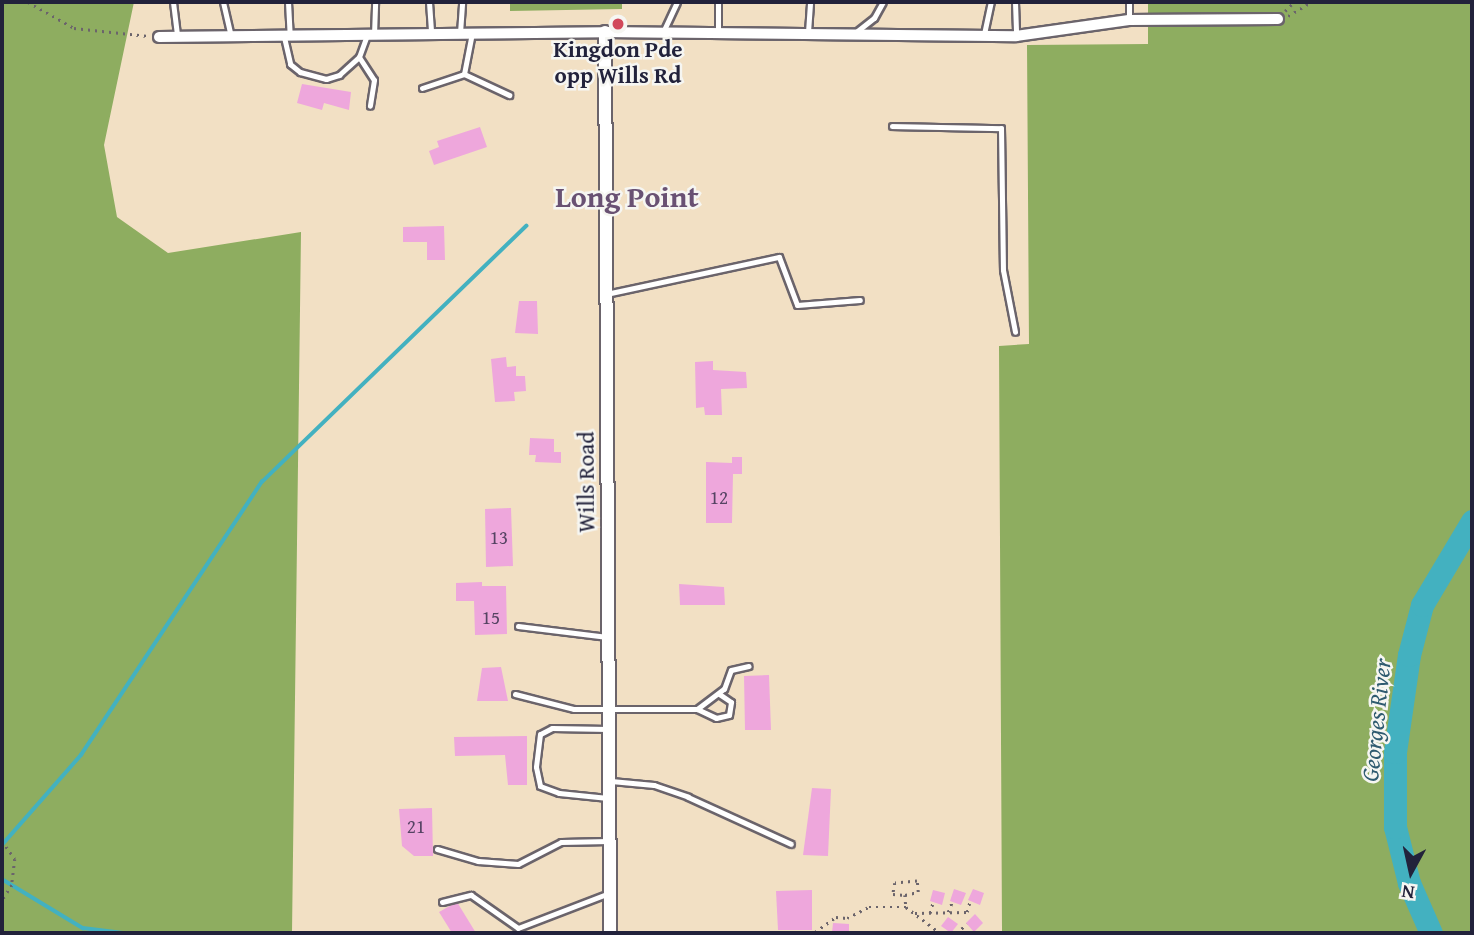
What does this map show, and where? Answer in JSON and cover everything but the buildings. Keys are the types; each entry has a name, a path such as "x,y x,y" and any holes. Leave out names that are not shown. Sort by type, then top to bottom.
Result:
{"street":[{"path":"159,37 605,32 856,32 1016,36 1159,18 1278,19"},
{"name":"Wills Road","path":"605,32 610,933"}],"lane":[{"path":"173,2 177,37"},
{"path":"223,2 231,36"},
{"path":"288,2 286,58 300,72 314,78 339,75 359,57 371,35 375,2"},
{"path":"429,2 431,34"},
{"path":"462,2 466,33 464,74"},
{"path":"663,32 677,2"},
{"path":"718,2 718,32"},
{"path":"808,32 810,2"},
{"path":"856,32 874,18 883,2"},
{"path":"984,34 991,2"},
{"path":"1015,2 1016,36"},
{"path":"1129,2 1129,20"},
{"path":"359,57 374,80 370,106"},
{"path":"422,88 464,74 509,95"},
{"path":"892,126 1001,128 1003,270 1014,332"},
{"path":"606,294 779,257 797,305 860,300"},
{"path":"519,626 607,637"},
{"path":"697,709 719,694 731,670 749,666"},
{"path":"515,694 562,707 697,709 716,718 729,715 731,702 719,694"},
{"path":"608,729 552,728 540,734 536,767 540,786 559,793 608,798"},
{"path":"608,781 654,785 739,816 775,841 791,844"},
{"path":"437,849 478,861 518,864 561,842 609,841"},
{"path":"442,902 471,895 518,928 609,893"}],"path":[{"path":"28,2 74,28 159,37"},
{"path":"1278,19 1295,15 1311,2"},
{"path":"2,841 15,859 12,885 2,901"},
{"path":"917,881 918,892 905,895 893,894 895,883 917,881"},
{"path":"905,895 906,907"},
{"path":"915,913 967,912 970,901"},
{"path":"930,913 933,902"},
{"path":"948,912 952,902"},
{"path":"786,933 815,932 836,917 847,918 869,907 906,907 940,933 944,929"},
{"path":"957,933 967,924"}],"green space":[{"path":"2,2 134,2 104,145 117,217 168,253 301,232 292,933 2,933"},
{"path":"510,2 622,2 622,9 510,11"},
{"path":"1148,2 1472,2 1472,933 1002,933 999,346 1029,344 1027,45 1148,44"}],"waterway":[{"path":"2,845 81,755 262,482 526,226"},
{"name":"Georges River","path":"1431,933 1409,883 1395,827 1395,752 1409,655 1422,605 1472,521"},
{"path":"2,879 83,928 123,933"}],"place":[{"name":"Kingdon Pde opp Wills Rd","path":"618,24"}],"district":[{"name":"Long Point","path":"627,196"}]}
